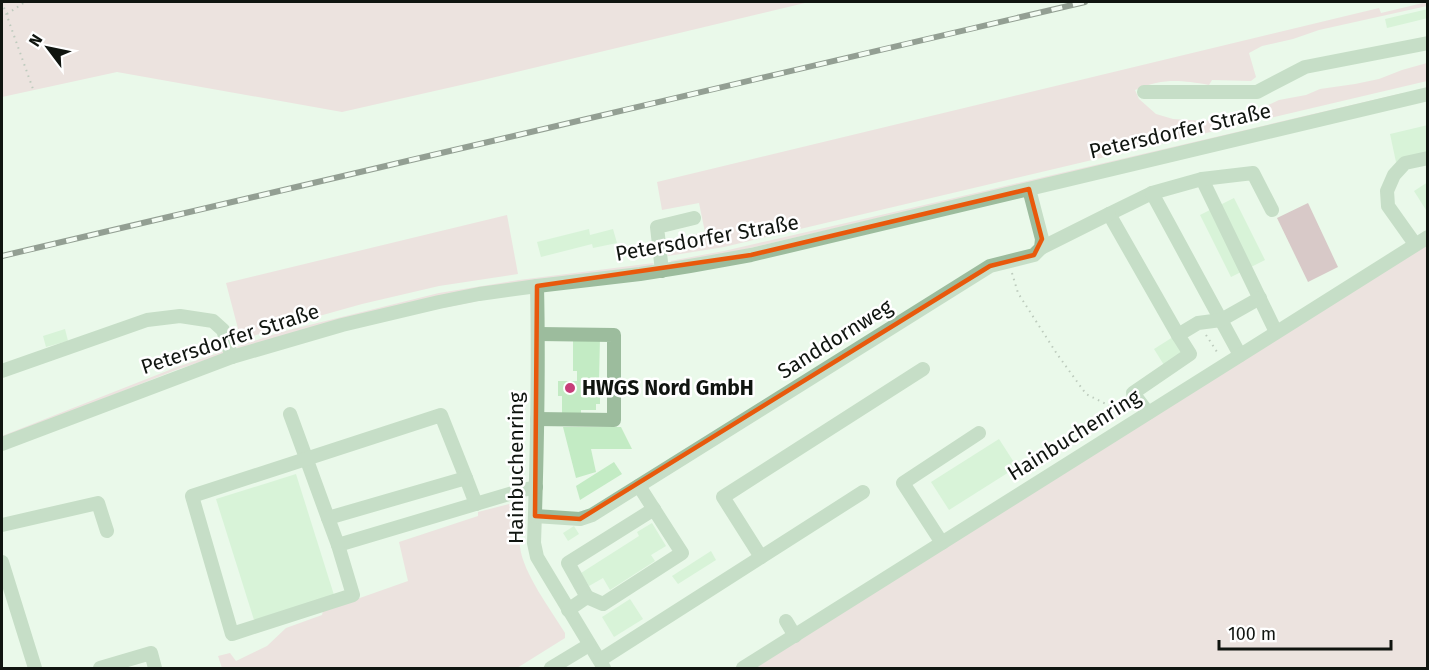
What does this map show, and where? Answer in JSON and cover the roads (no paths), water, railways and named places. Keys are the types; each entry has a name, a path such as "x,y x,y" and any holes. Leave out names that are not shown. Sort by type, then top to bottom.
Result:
{"street":[{"path":"1144,92 1257,92 1305,67 1428,44"},
{"name":"Petersdorfer Straße","path":"2,444 232,357 342,325 479,294 662,271 751,255 1428,94"},
{"path":"1415,244 1388,206 1387,191 1394,175 1405,163 1428,158"},
{"name":"Sanddornweg","path":"535,516 580,519 592,515 990,266 1034,255 1041,248 1152,193 1202,179 1253,173 1272,210"},
{"path":"1202,179 1276,332"},
{"path":"1029,189 1042,239 1041,248"},
{"path":"1152,193 1240,355"},
{"path":"1110,214 1190,354 1133,393 1148,413"},
{"path":"662,271 657,227 694,218"},
{"name":"Hainbuchenring","path":"743,669 1428,237"},
{"name":"Hainbuchenring","path":"537,286 534,543 537,557 602,664"},
{"path":"1178,335 1198,322 1221,320 1260,298"},
{"path":"2,371 147,320 180,316 213,321 223,330 232,357"},
{"path":"537,418 614,420 614,335 538,333"},
{"path":"761,557 723,497 923,369"},
{"path":"290,414 306,459 338,545 353,595 232,634 192,496 306,459 441,415 476,504"},
{"path":"942,543 903,483 980,434"},
{"path":"328,518 466,478"},
{"path":"639,486 654,509 682,553 603,603 587,597 568,563 654,509"},
{"path":"338,545 519,491 536,488"},
{"path":"602,664 761,557 863,492"},
{"path":"2,525 98,503 107,531"},
{"path":"2,562 35,669"},
{"path":"568,610 587,597"},
{"path":"786,621 795,636"},
{"path":"551,669 589,645"},
{"path":"100,669 151,653 155,669"}],"railway":[{"path":"2,256 1085,2"}],"place":[{"name":"HWGS Nord GmbH","path":"570,388"}]}
